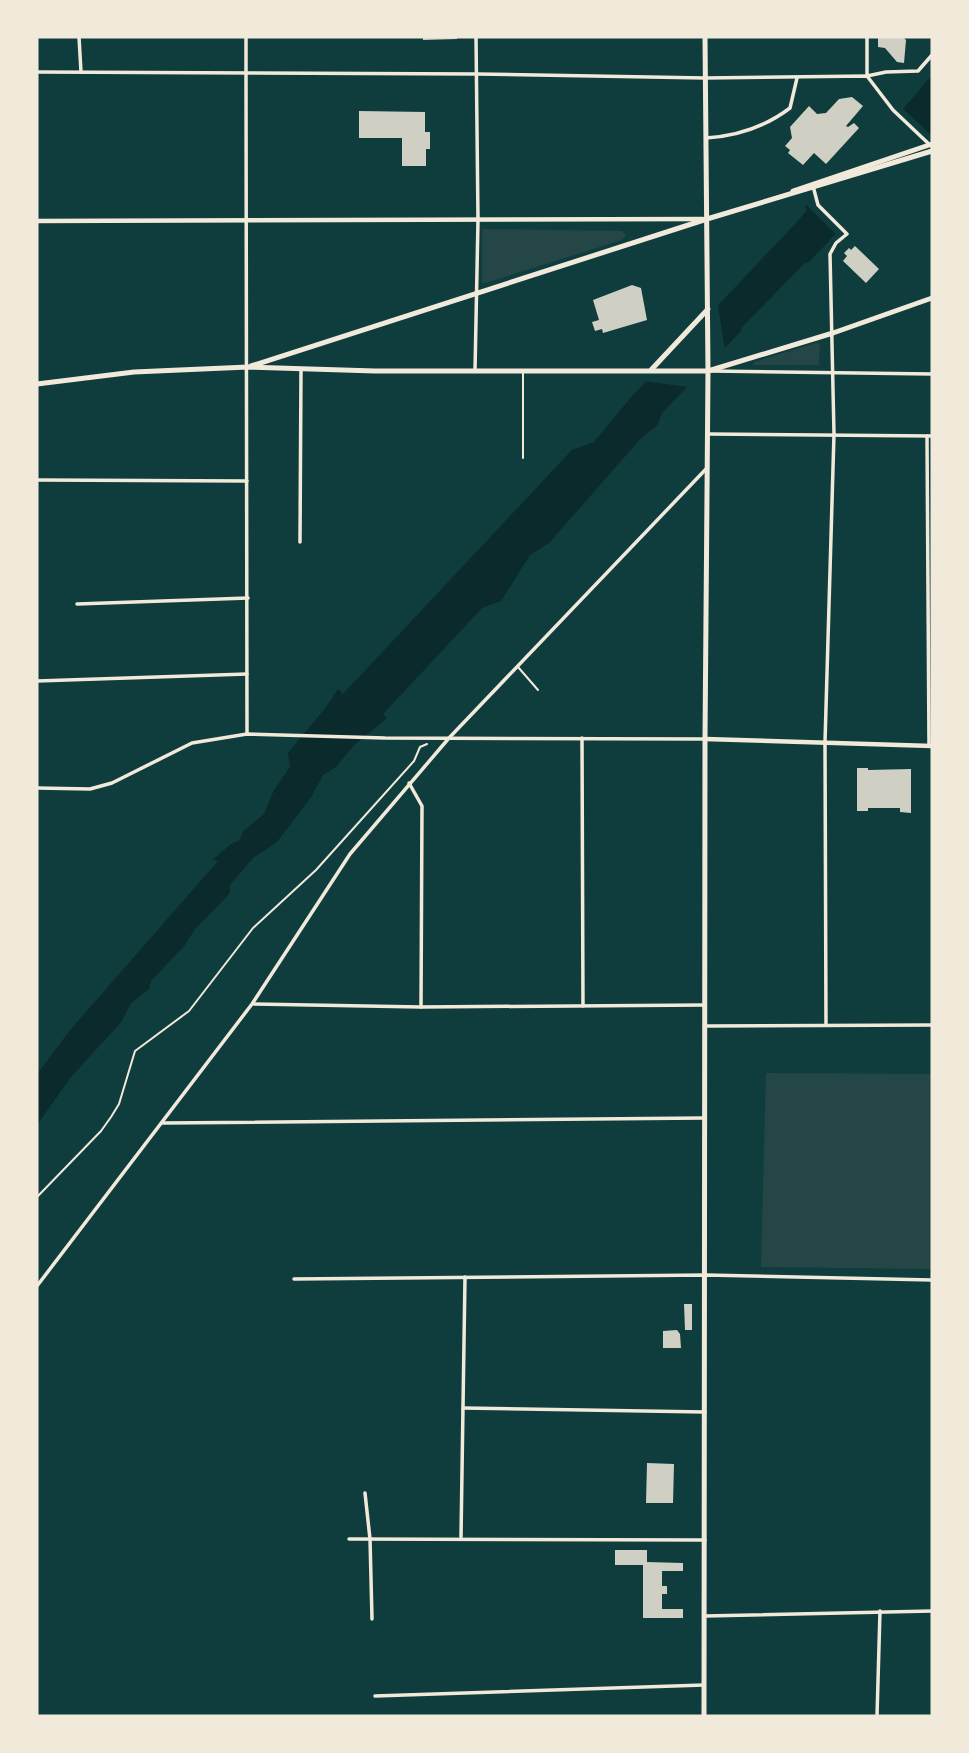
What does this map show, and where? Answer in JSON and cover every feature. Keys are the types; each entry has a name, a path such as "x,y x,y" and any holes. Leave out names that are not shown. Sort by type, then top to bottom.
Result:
{"main road":[{"path":"704,1716 705,739 708,467 705,37"},
{"path":"813,188 829,177 930,145"},
{"path":"248,367 707,219 908,159 930,145"},
{"path":"37,221 707,219"},
{"path":"37,384 134,372 248,367 301,370 707,370 833,333 932,298"},
{"path":"651,370 708,309"},
{"path":"705,739 931,746"}],"street":[{"path":"79,37 81,72"},
{"path":"246,37 247,734"},
{"path":"475,371 478,220 476,37"},
{"path":"867,37 867,76 893,110 930,145"},
{"path":"37,72 797,78 918,71 932,55"},
{"path":"706,138 726,136 772,122 790,108 797,78"},
{"path":"813,188 818,205 847,234 836,243 830,254 834,434 825,742 826,1025"},
{"path":"300,542 301,370"},
{"path":"707,370 932,374"},
{"path":"708,433 930,436 931,746"},
{"path":"37,1286 253,1004 350,854 449,738 708,467"},
{"path":"37,480 247,481"},
{"path":"77,604 248,598"},
{"path":"37,681 247,674"},
{"path":"37,788 90,789 112,783 191,743 247,734 385,738 705,739"},
{"path":"582,738 583,1006"},
{"path":"409,782 422,806 421,1007"},
{"path":"253,1004 421,1007 706,1005"},
{"path":"706,1026 932,1025"},
{"path":"163,1123 706,1118"},
{"path":"294,1279 706,1275 932,1280"},
{"path":"461,1538 465,1277"},
{"path":"463,1408 705,1412"},
{"path":"365,1493 370,1539 372,1619"},
{"path":"349,1539 705,1539"},
{"path":"877,1716 880,1611"},
{"path":"705,1616 932,1611"},
{"path":"375,1696 704,1685"}],"lane":[{"path":"523,371 523,458"},
{"path":"517,666 538,690"}],"path":[{"path":"37,1197 111,1118 119,1104 135,1051 189,1011 253,928 316,870 414,761 419,747 425,746 433,738"}],"shaded area":[{"path":"932,75 930,134 808,263 806,262 741,328 662,413 657,426 643,436 549,543 530,555 501,601 482,608 383,714 387,718 354,745 336,767 323,775 312,796 277,842 253,858 230,885 230,893 151,981 149,989 131,1003 122,1021 71,1077 37,1125 37,1074 71,1029 218,861 213,859 240,840 243,831 264,814 274,790 290,767 288,753 338,689 343,694 572,450 594,442 632,396 796,223 807,210 805,206 905,107"},
{"path":"482,229 622,231 626,235 622,240 482,284"},
{"path":"820,344 819,365 753,365 754,362"},
{"path":"766,1073 932,1074 932,1269 761,1267"}],"pier":[{"path":"900,106 930,134 836,234 805,204"},
{"path":"717,300 725,350 688,387 643,381"}],"building":[{"path":"423,37 457,37 457,39 423,40"},
{"path":"878,37 903,37 906,40 904,63 897,62 885,48 878,47"},
{"path":"852,97 863,106 846,126 854,123 859,128 826,164 814,153 803,165 788,153 790,150 785,146 792,138 790,127 809,106 817,114 826,113 839,99"},
{"path":"359,111 425,112 425,132 430,132 426,166 402,166 402,138 359,138"},
{"path":"855,246 879,269 866,283 843,261 847,256 844,253"},
{"path":"632,285 641,288 647,320 603,333 602,329 595,331 592,322 599,320 593,300"},
{"path":"857,768 911,769 911,813 900,812 900,808 868,808 868,811 857,811"},
{"path":"684,1304 692,1304 692,1330 685,1330"},
{"path":"677,1330 681,1348 663,1348 663,1331"},
{"path":"647,1463 674,1464 673,1503 646,1503"},
{"path":"615,1550 647,1550 647,1562 683,1563 683,1571 662,1571 662,1586 667,1586 667,1594 662,1594 662,1609 683,1609 683,1618 643,1618 643,1565 615,1565"}]}
